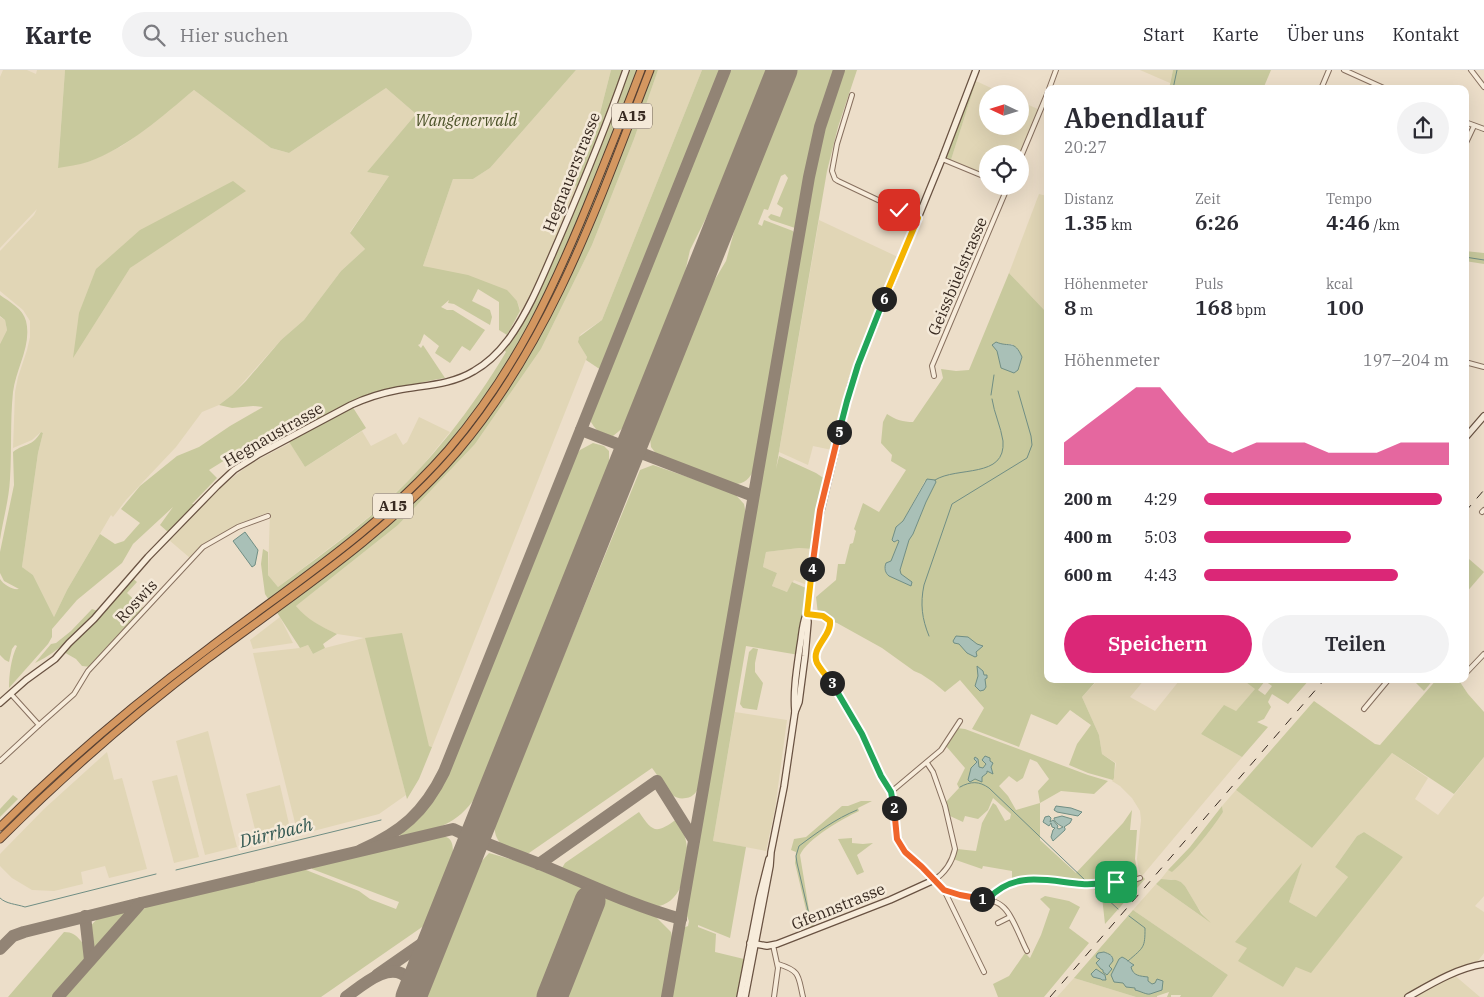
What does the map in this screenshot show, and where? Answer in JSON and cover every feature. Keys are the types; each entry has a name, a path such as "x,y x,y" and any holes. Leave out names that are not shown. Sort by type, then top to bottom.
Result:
{"highway":[{"name":"A15","path":"0,827 84,748 145,697 368,528 419,481 454,442 501,380 545,303 577,230 641,70"},
{"name":"A15","path":"0,839 72,770 149,705 371,538 413,499 456,453 509,382 536,339 588,227 650,70"}],"street":[{"name":"Hegnauerstrasse","path":"539,282 580,190 626,70"},
{"path":"740,997 766,865 771,852 784,787 795,712 799,702 817,527 851,385 976,70"},
{"path":"1050,85 1056,70"},
{"path":"1323,85 1329,70"},
{"path":"1344,70 1377,85"},
{"path":"1471,70 1484,87"},
{"path":"852,95 834,156 833,175 838,181 918,218"},
{"path":"1025,145 1044,100"},
{"path":"1469,124 1484,129"},
{"path":"1469,137 1474,126"},
{"path":"942,159 979,174"},
{"name":"Geissbüelstrasse","path":"934,376 932,366 1004,195"},
{"name":"Hegnaustrasse","path":"0,704 26,680 55,659 69,642 94,619 143,562 234,470 259,454 367,398 389,392 448,382 476,370 493,357 509,339 523,317 539,282"},
{"path":"1469,363 1484,367"},
{"path":"1469,433 1484,416"},
{"name":"Roswis","path":"0,761 74,694 86,672 203,547 238,527 268,516"},
{"path":"807,614 823,616 830,621 830,629 817,651 816,661 862,734 881,776 891,792 894,804 896,835 899,843 905,852 944,890 984,972"},
{"path":"1469,670 1484,654"},
{"path":"1364,710 1387,683"},
{"path":"11,694 39,725"},
{"path":"891,792 927,763 945,745 960,721"},
{"path":"927,763 933,772 945,806 955,849 944,873 934,880"},
{"path":"988,899 996,890 1004,885 1027,880 1089,884 1128,882 1140,878"},
{"name":"Gfennstrasse","path":"752,943 772,946 890,900 934,880"},
{"path":"944,890 960,895 988,899 1002,906 1010,917 1027,952"},
{"path":"998,924 1010,917"},
{"path":"745,997 752,943"},
{"path":"772,946 778,964 774,997"},
{"path":"778,964 792,968 796,972 803,997"},
{"path":"1408,997 1453,973 1484,964"}],"shaded area":[{"path":"3,70 27,70 36,74 37,70 65,70 58,167 88,162 120,147 194,90 271,148 289,153 386,88 416,114 367,172 389,176 350,232 365,249 341,271 304,320 281,340 232,395 219,405 202,412 176,447 126,500 113,517 111,515 67,590 54,617 33,575 22,567 38,453 43,433 41,432 32,440 13,448 15,392 30,337 30,321 23,310 0,291 0,251 34,215 37,209 0,248 0,77"},
{"path":"576,70 611,70 580,190 523,317 517,301 506,290 423,266 453,179 473,179 490,168"},
{"path":"658,70 702,70 602,320 581,334 578,340 587,357 432,747 429,746 366,638 406,795 379,814 298,835 253,653 300,648 308,645 313,654 325,648 364,638 337,634 322,627 305,617 296,606 398,525 475,444 541,349 592,245 634,139"},
{"path":"1140,70 1173,70 1170,83"},
{"path":"976,81 985,85 979,85 979,135 1029,135 1029,105 1040,110 1026,145 979,145 979,175 950,163"},
{"path":"1039,194 1044,195 1044,310 1009,273"},
{"path":"819,220 898,257 860,346 846,391 832,450 813,446 808,465 779,452"},
{"path":"0,317 5,320 7,330 0,344"},
{"path":"996,342 1014,346 1019,351 1022,357 1018,370 1014,373 1001,368 997,351 992,345"},
{"path":"419,417 450,432 418,471 382,506 278,587 268,575 270,512 238,524 203,545 190,558 169,540 218,489 250,464 290,443 305,467 362,431 371,446 396,433 403,445 407,442"},
{"path":"927,479 935,480 936,482 909,540 900,570 901,574 912,582 911,586 889,576 885,567 886,563 891,561 899,541 894,542 892,540 896,527 903,521"},
{"path":"245,532 258,550 255,565 252,567 233,541"},
{"path":"799,548 812,549 807,585 794,580 787,592 772,586 777,573 763,567 766,552"},
{"path":"280,617 293,643 253,649 250,640"},
{"path":"956,636 968,637 983,646 976,652 977,656 975,657 967,653 959,644 954,643 953,641"},
{"path":"977,666 983,671 984,675 987,675 985,679 986,687 980,691 975,686 978,676"},
{"path":"1095,683 1142,683 1130,697 1155,711 1177,683 1260,683 1236,711 1201,734 1242,757 1142,876 1139,872 1137,859 1141,820 1140,811 1132,798 1112,781 1116,763 1102,754 1099,735 1082,697"},
{"path":"735,712 787,720 775,809 766,851 713,841"},
{"path":"208,731 237,847 205,855 176,741"},
{"path":"107,752 114,780 122,778 147,869 109,878 105,866 81,872 83,884 54,891 32,890 12,878 0,866 0,854 44,809"},
{"path":"1392,753 1428,778 1415,799 1438,815 1484,757 1484,896 1475,906 1484,912 1484,953 1474,966 1453,974 1480,997 1212,997 1228,975 1133,910 1156,884 1208,921 1181,882 1161,879 1168,870 1172,871 1223,812 1222,806 1236,790 1312,848","holes":["1364,832 1403,857 1296,967 1283,987 1239,961 1301,865 1289,902 1316,917 1348,877 1335,867 1357,836"]},
{"path":"985,756 990,758 990,761 993,763 991,767 993,774 987,771 982,777 982,782 975,779 970,782 968,780 971,768 977,762 974,759 975,757 978,759 979,767 983,768 986,764 982,760"},
{"path":"177,775 199,857 174,863 152,781"},
{"path":"280,785 292,837 259,845 246,794"},
{"path":"1056,806 1082,812 1078,816 1057,812 1054,810"},
{"path":"1049,816 1051,818 1050,822 1053,820 1059,829 1063,827 1054,818 1062,816 1072,819 1064,827 1065,830 1053,841 1051,837 1055,828 1052,827 1051,823 1049,826 1043,822 1045,817"},
{"path":"1104,952 1113,959 1109,966 1112,969 1107,975 1096,963 1100,959 1096,956 1098,953"},
{"path":"1122,957 1134,965 1131,967 1135,974 1148,977 1148,981 1152,984 1157,979 1163,981 1162,990 1147,994 1135,990 1135,988 1126,987 1123,983 1114,982 1111,975 1119,959"},
{"path":"1096,969 1105,975 1106,980 1093,977 1091,974"},
{"path":"1074,978 1136,997 1057,997"}],"green space":[{"name":"Wangenerwald","path":"65,70 576,70 490,168 473,179 453,179 423,266 468,275 507,290 517,301 520,311 507,335 499,330 499,302 478,289 472,301 490,310 492,317 490,325 454,304 448,303 449,300 441,307 453,310 485,330 470,351 462,346 450,363 435,353 439,346 424,334 418,345 421,348 423,345 445,378 397,389 352,406 366,428 305,467 286,437 257,453 251,444 209,470 217,478 192,504 195,504 168,532 160,525 173,507 133,544 122,563 77,600 52,629 52,637 48,644 9,688 13,656 17,646 15,645 12,649 9,662 0,655 0,579 8,587 19,589 4,581 0,573 0,552 14,485 13,452 31,443 41,432 43,433 38,453 22,567 33,575 54,617 67,590 100,534 115,544 124,541 140,523 121,509 140,486 177,456 199,447 263,407 232,408 219,405 246,381 281,340 304,320 341,271 365,249 350,233 389,176 367,172 416,114 386,88 289,153 271,148 194,90 131,140 88,162 58,168"},
{"path":"611,70 658,70 634,139 592,245 541,349 475,444 398,525 296,606 315,622 337,634 323,644 325,648 313,654 308,645 300,648 265,594 261,564 263,549 268,552 268,575 278,587 343,538 399,490 433,454 479,394 506,352 502,348 523,317 580,191 574,184 600,113"},
{"path":"702,70 721,70 601,370 586,360 587,357 578,342 579,337 602,320"},
{"path":"729,70 766,70 710,210 690,250 684,277 624,427 613,436 601,433 589,419"},
{"path":"797,70 835,70 818,119 804,178 795,228 771,220 768,217 771,214 780,217 783,208 777,204 788,178 785,174 781,176 768,210 764,209 758,224 762,226 764,220 793,231 795,235 755,466 751,475 745,481 739,484 732,484 657,455 651,447 650,438 708,291 726,261 737,221"},
{"path":"842,70 857,70 838,127 827,171 776,469 779,456 825,479 812,549 799,548 766,552 763,567 777,573 772,586 787,592 792,582 806,588 809,598 805,656 746,646 713,841 746,847 730,938 698,925 698,927 716,934 715,952 744,959 738,997 671,997 683,928 688,926 689,921 686,914 697,844 814,161 830,102"},
{"path":"1173,70 1271,70 1265,85 1170,85"},
{"path":"976,81 950,163 942,159 971,82"},
{"path":"233,181 246,191 130,268 73,358 79,313 96,269 140,230"},
{"path":"1469,251 1484,253 1484,264 1469,262"},
{"path":"1009,273 1044,310 1044,683 1094,683 1082,697 1099,735 1102,754 1115,763 1113,780 1069,765 1077,744 1091,725 1070,710 1057,725 1031,714 1019,747 972,729 984,708 960,680 945,692 882,648 818,614 816,597 836,580 838,564 845,564 850,544 853,543 856,531 854,529 863,503 879,512 906,470 891,461 892,455 881,443 883,422 887,414 906,422 913,422 943,378 941,369 969,370","holes":["1001,344 1012,344 1022,357 1018,370 1001,368 997,350","925,481 936,482 909,540 900,570 900,573 911,586 889,576 885,572 885,567 886,563 891,561 899,541 895,542 896,527 903,521"]},
{"path":"0,295 16,306 22,313 26,321 27,339 13,392 11,468 0,540 0,344 7,330 5,320 0,316"},
{"path":"593,443 604,446 609,451 609,464 477,795 461,814 444,825 401,837 399,833 425,809 445,779 573,458 580,450"},
{"path":"653,465 734,493 744,504 746,514 700,785 691,796 686,798 675,797 666,789 652,768 529,853 511,850 499,842 494,826 640,470"},
{"path":"1469,559 1484,572 1469,589"},
{"path":"130,576 137,582 127,593 145,610 91,667 82,666 76,659 62,651"},
{"path":"92,609 98,611 76,633 53,653 35,663 51,644 56,643 71,631"},
{"path":"402,633 429,746 432,747 419,779 407,799 365,638"},
{"path":"753,648 758,649 755,672 763,683 757,710 743,708 740,704 749,652"},
{"path":"1247,683 1263,683 1258,690 1265,695 1272,686 1268,683 1306,683 1288,704 1272,694 1268,702 1271,707 1264,719 1257,722 1268,727 1242,757 1201,734 1224,705 1236,711 1255,689"},
{"path":"1416,683 1431,683 1424,691"},
{"path":"1434,683 1461,683 1484,712 1484,757 1454,794 1392,753 1312,848 1236,790 1314,701 1375,744 1380,745"},
{"path":"957,728 965,729 1108,781 1094,794 1061,791 1040,803 1040,840 1076,873 1123,823 1132,810 1130,830 1137,830 1135,859 1138,875 1136,878 1084,883 1026,878 1012,882 1012,871 983,866 982,869 953,859 957,849 976,851 982,823 993,803 1005,821 1010,819 1011,814 993,798 988,810 978,819 965,816 963,822 950,816 945,803 959,788 957,784 965,768 946,746","holes":["1030,759 1037,762 1049,779 1038,791 1040,803 1016,810 1008,796 999,786 1009,776 1017,782 1023,778"]},
{"path":"13,795 18,799 0,817 0,809"},
{"path":"861,801 872,801 858,808 859,811 817,836 800,855 809,910 815,930 811,931 795,863 796,852 791,850 794,839 806,837 842,806 848,806"},
{"path":"1222,806 1223,812 1199,844 1172,872 1168,870 1190,847"},
{"path":"639,812 648,824 655,829 664,827 677,819 686,840 685,873 679,890 674,898 659,906 647,905 562,868 565,863"},
{"path":"1364,832 1403,857 1311,973 1296,967 1283,987 1238,961 1247,948 1235,942 1302,863 1289,902 1316,917 1348,877 1335,867 1357,836"},
{"path":"439,835 450,840 453,852 425,925 321,997 63,997 124,927 146,907 164,901 301,868 359,891 370,899 396,909 399,902 312,869 312,866"},
{"path":"852,838 852,843 873,843 857,855 864,872 857,875 838,839"},
{"path":"489,853 517,861 656,917 671,932 672,938 662,997 427,997 481,862"},
{"path":"1143,877 1145,879 1105,924 1102,897 1091,886 1136,882"},
{"path":"1161,879 1181,882 1201,913 1211,923 1156,884"},
{"path":"1045,896 1069,901 1080,907 1069,928 1089,943 1044,997 998,997 993,984 1009,976 1025,953 1030,958 1041,935 1050,909 1040,899"},
{"path":"130,910 93,951 90,932 93,923 102,917"},
{"path":"1133,910 1228,975 1212,997 1180,997 1181,995 1171,995 1171,997 1167,997 1169,992 1157,997 1136,997 1074,978","holes":["1104,952 1113,959 1108,966 1099,960 1098,953","1126,960 1130,961 1133,973 1147,977 1147,981 1155,984 1154,992 1150,994 1123,983 1113,971 1118,963"]},
{"path":"64,932 76,936 83,943 85,955 81,967 54,997 8,997"}],"waterway":[{"path":"1174,85 1177,70"},
{"path":"1469,258 1484,260"},
{"path":"991,395 994,375"},
{"path":"929,636 922,611 924,585 952,504 1027,458 1032,445 1018,391"},
{"path":"935,480 955,473 978,470 997,461 1002,453 1003,441 992,399"},
{"path":"960,787 975,783 989,788 1085,880"},
{"path":"811,923 797,863 796,856 799,846 834,822 857,810"},
{"name":"Dürrbach","path":"176,870 381,820"},
{"name":"Dürrbach","path":"0,898 8,903 25,907 156,874"},
{"path":"1094,887 1118,909"},
{"path":"1128,961 1144,944 1145,935 1145,928 1129,916"}],"taxiway":[{"path":"361,850 388,836 410,820 428,799 444,772 725,70"},
{"path":"667,997 809,177 820,127 839,70"},
{"path":"581,430 753,496"},
{"path":"539,864 657,781 694,840"},
{"path":"58,997 141,903 453,829 628,901 681,919"},
{"path":"590,901 595,888"},
{"path":"377,975 433,936 439,926 452,892"},
{"path":"0,949 13,936 24,932 141,903"},
{"path":"85,916 90,960"},
{"path":"346,997 376,976 394,972 401,973 410,981 412,988 410,997"}],"runway":[{"path":"411,997 782,70"},
{"path":"552,997 590,901"}],"railway":[{"path":"1469,507 1484,490"},
{"path":"1050,997 1322,683"}],"route":[{"path":"899,210 918,218 851,385 820,510 814,545 807,614 818,614 826,617 830,621 831,626 817,651 816,661 862,734 881,776 891,792 894,804 896,835 902,849 944,890 960,895 988,899 996,890 1004,885 1018,881 1036,879 1084,884 1116,882"}]}
